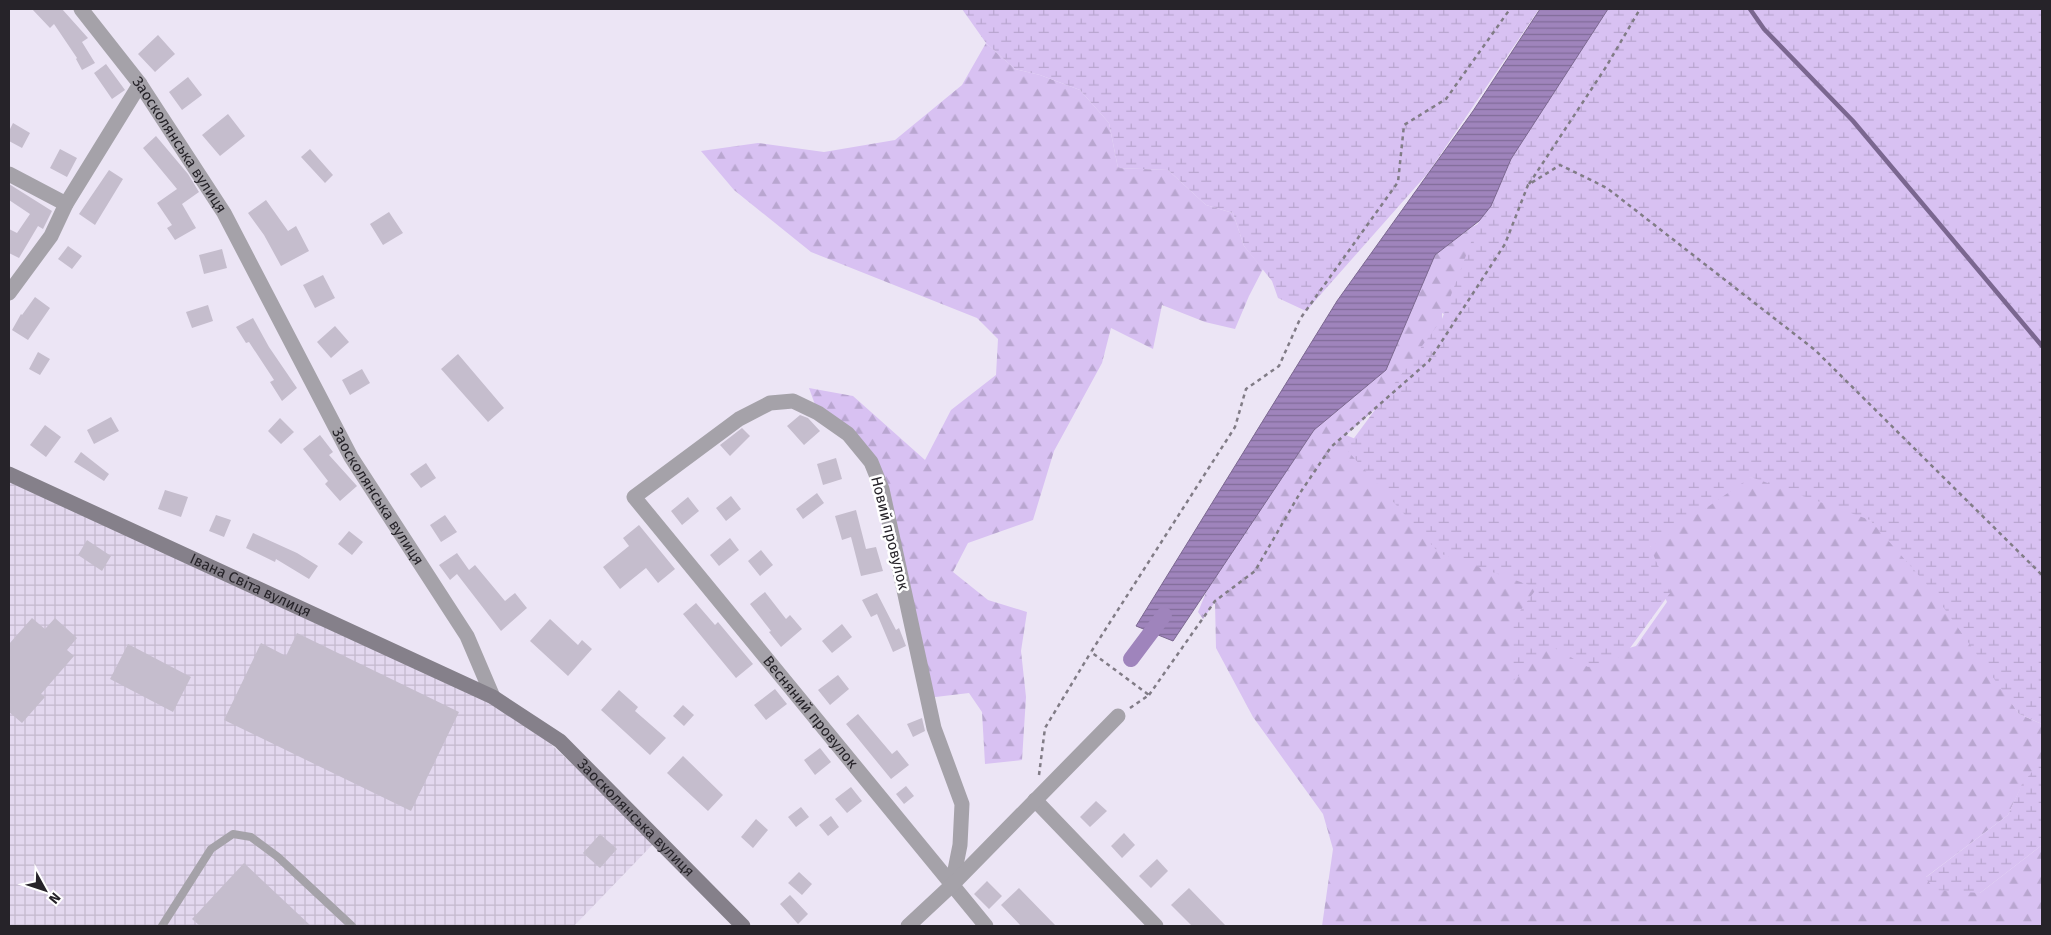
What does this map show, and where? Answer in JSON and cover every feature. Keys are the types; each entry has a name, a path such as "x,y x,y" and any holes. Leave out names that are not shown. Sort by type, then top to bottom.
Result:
{"street":[{"name":"Заосколянська вулиця","path":"81,9 140,84 224,213 351,457 467,636 493,697 560,741 743,926"},
{"path":"9,293 51,236 66,204 140,84"},
{"path":"9,174 66,204"},
{"name":"Новий провулок","path":"634,497 739,419 770,403 794,401 818,413 848,434 872,462 882,489 934,728 962,804 960,845 952,884"},
{"name":"Івана Світа вулиця","path":"9,474 493,697"},
{"name":"Весняний провулок","path":"634,497 986,926"},
{"path":"908,926 1118,716"},
{"path":"1035,800 1156,926"}],"lane":[{"path":"162,926 211,849 233,834 251,837 278,857 352,926"}],"path":[{"path":"1035,800 1045,728 1091,652 1236,427 1246,389 1279,366 1300,319 1398,182 1404,125 1446,99 1510,9"},
{"path":"1118,716 1149,695 1215,601 1255,571 1300,493 1331,447 1429,361 1505,244 1528,185 1606,67 1640,9"},
{"path":"1528,185 1560,164 1607,188 1815,350 2042,575"},
{"path":"1091,652 1149,695"}],"shaded area":[{"path":"1540,9 1608,9 1511,159 1491,206 1479,221 1435,255 1386,370 1314,430 1173,641 1136,626 1337,301 1473,111"},
{"path":"9,482 493,697 539,733 655,842 574,926 9,926"}],"green space":[{"path":"962,9 1539,9 1428,173 1306,311 1278,298 1272,281 1244,246 1233,213 1206,205 1168,170 1118,168 1109,123 1080,90 1040,75 1015,69 986,43"},
{"path":"1608,9 2042,9 2042,724 2019,714 1929,587 1870,520 1751,477 1650,547 1670,593 1625,655 1588,667 1551,646 1512,682 1512,622 1537,588 1439,553 1346,449 1442,319 1479,221 1493,200 1511,159"},
{"path":"986,43 1015,69 1040,75 1080,90 1109,123 1118,168 1168,170 1206,205 1233,213 1244,246 1263,269 1235,329 1205,322 1162,305 1153,349 1111,328 1102,363 1054,451 1033,520 968,543 953,572 988,600 1027,612 1021,651 1026,697 1022,760 985,764 982,712 969,693 927,698 882,489 857,445 818,413 809,388 853,396 925,460 951,410 996,375 998,339 977,318 811,252 734,190 701,151 758,143 824,152 895,140 962,85"},
{"path":"1494,216 1456,320 1442,313 1442,324 1429,361 1346,435 1377,448 1505,546 1591,659 1636,646 1667,602 1646,553 1686,494 1751,477 1852,501 1936,588 2019,714 2042,724 2042,779 2022,785 2008,815 1926,877 1980,893 2042,845 2042,926 1322,926 1333,849 1323,814 1253,717 1216,648 1215,602 1203,619 1198,612 1207,590 1314,430 1386,370 1435,255 1472,227"},
{"path":"2042,760 2042,845 1980,893 1936,890 1925,878 2008,815 2022,784"}],"building":[{"path":"32,9 62,9 88,38 82,42 95,63 82,70 77,58 54,24 50,28"},
{"path":"158,35 175,54 155,72 138,54"},
{"path":"106,64 125,90 112,99 94,73"},
{"path":"188,77 202,95 182,110 169,92"},
{"path":"228,114 245,136 220,156 202,135"},
{"path":"13,123 30,133 22,148 9,141 9,131"},
{"path":"156,136 188,174 199,192 182,204 196,228 175,240 167,228 172,225 157,203 177,189 143,148"},
{"path":"60,149 77,158 67,177 50,168"},
{"path":"310,149 333,175 325,183 301,157"},
{"path":"109,170 123,179 95,225 79,214"},
{"path":"9,184 52,211 43,229 38,226 19,258 9,253 9,229 17,233 30,214 9,200"},
{"path":"266,200 288,231 296,226 309,251 281,266 264,235 248,213"},
{"path":"389,212 403,233 383,245 370,224"},
{"path":"68,246 82,256 72,269 58,259"},
{"path":"222,249 227,268 204,274 199,255"},
{"path":"323,275 335,298 315,308 303,285"},
{"path":"35,297 50,308 28,340 12,330 21,314"},
{"path":"208,305 213,321 192,328 186,312"},
{"path":"253,318 269,347 297,388 282,401 270,382 274,380 249,342 246,343 236,327"},
{"path":"335,326 349,342 331,358 317,342"},
{"path":"38,352 50,359 40,375 29,369"},
{"path":"458,354 504,408 488,422 441,369"},
{"path":"362,369 370,383 350,395 342,380"},
{"path":"800,415 808,418 820,431 804,445 787,426"},
{"path":"111,417 119,431 94,444 87,430"},
{"path":"280,418 294,432 281,444 268,431"},
{"path":"45,425 61,437 46,457 30,445"},
{"path":"742,428 750,436 730,456 720,445"},
{"path":"320,435 333,452 329,455 357,486 340,501 325,484 328,481 303,449"},
{"path":"81,452 109,474 104,481 74,462"},
{"path":"836,458 842,479 823,485 817,464"},
{"path":"426,463 436,478 421,488 410,474"},
{"path":"165,490 188,497 181,517 158,509"},
{"path":"817,493 824,503 803,519 796,509"},
{"path":"731,496 741,509 726,521 716,508"},
{"path":"688,497 699,511 682,525 671,511"},
{"path":"856,510 866,549 876,547 883,571 861,576 851,537 842,540 835,516"},
{"path":"216,515 231,520 224,537 209,531"},
{"path":"445,515 457,532 441,542 430,525"},
{"path":"639,525 675,569 658,583 646,568 620,589 603,567 629,546 623,538"},
{"path":"349,531 363,542 352,555 338,544"},
{"path":"253,533 297,553 318,566 309,579 276,559 275,562 246,548"},
{"path":"730,538 739,550 719,566 710,555"},
{"path":"87,540 111,556 102,571 78,555"},
{"path":"761,550 773,565 760,576 748,561"},
{"path":"457,553 469,570 475,565 505,601 515,593 527,608 501,631 457,574 450,580 439,565"},
{"path":"765,592 786,619 790,615 802,629 781,647 750,604"},
{"path":"877,593 896,630 899,628 906,646 893,652 877,614 871,617 862,600"},
{"path":"696,603 715,625 718,622 753,664 736,678 683,614"},
{"path":"32,618 45,629 55,618 77,638 67,650 74,656 41,694 45,697 22,723 9,712 9,644"},
{"path":"550,619 578,645 582,640 592,649 568,676 530,641"},
{"path":"842,624 852,637 832,653 822,641"},
{"path":"297,633 459,712 411,811 224,720 261,643 286,656"},
{"path":"128,644 191,677 173,712 110,679"},
{"path":"838,675 849,689 830,705 818,690"},
{"path":"775,689 787,704 766,720 754,705"},
{"path":"619,690 638,707 635,711 666,738 650,755 601,710"},
{"path":"683,705 694,715 684,726 673,716"},
{"path":"858,714 892,754 897,750 909,765 891,779 846,724"},
{"path":"922,718 925,731 913,737 907,724"},
{"path":"820,748 831,762 815,775 804,760"},
{"path":"683,756 723,795 708,811 667,773"},
{"path":"906,786 914,796 904,804 896,794"},
{"path":"851,787 862,801 847,813 835,799"},
{"path":"1096,801 1107,811 1090,827 1080,817"},
{"path":"801,807 809,817 796,827 788,817"},
{"path":"831,816 839,827 828,836 819,825"},
{"path":"756,819 768,830 753,848 741,837"},
{"path":"1124,833 1135,845 1122,858 1111,846"},
{"path":"600,834 617,849 600,868 583,853"},
{"path":"1157,859 1168,871 1151,888 1139,876"},
{"path":"244,863 311,926 200,926 192,919"},
{"path":"799,872 812,884 802,895 788,883"},
{"path":"987,881 1002,896 989,909 974,894"},
{"path":"1019,888 1056,926 1021,926 1001,905"},
{"path":"1189,888 1226,926 1192,926 1171,905"},
{"path":"790,895 808,914 798,924 780,904"}],"waterway":[{"path":"1750,9 1764,29 1853,121 2042,346"},
{"path":"1131,659 1164,615"}]}
